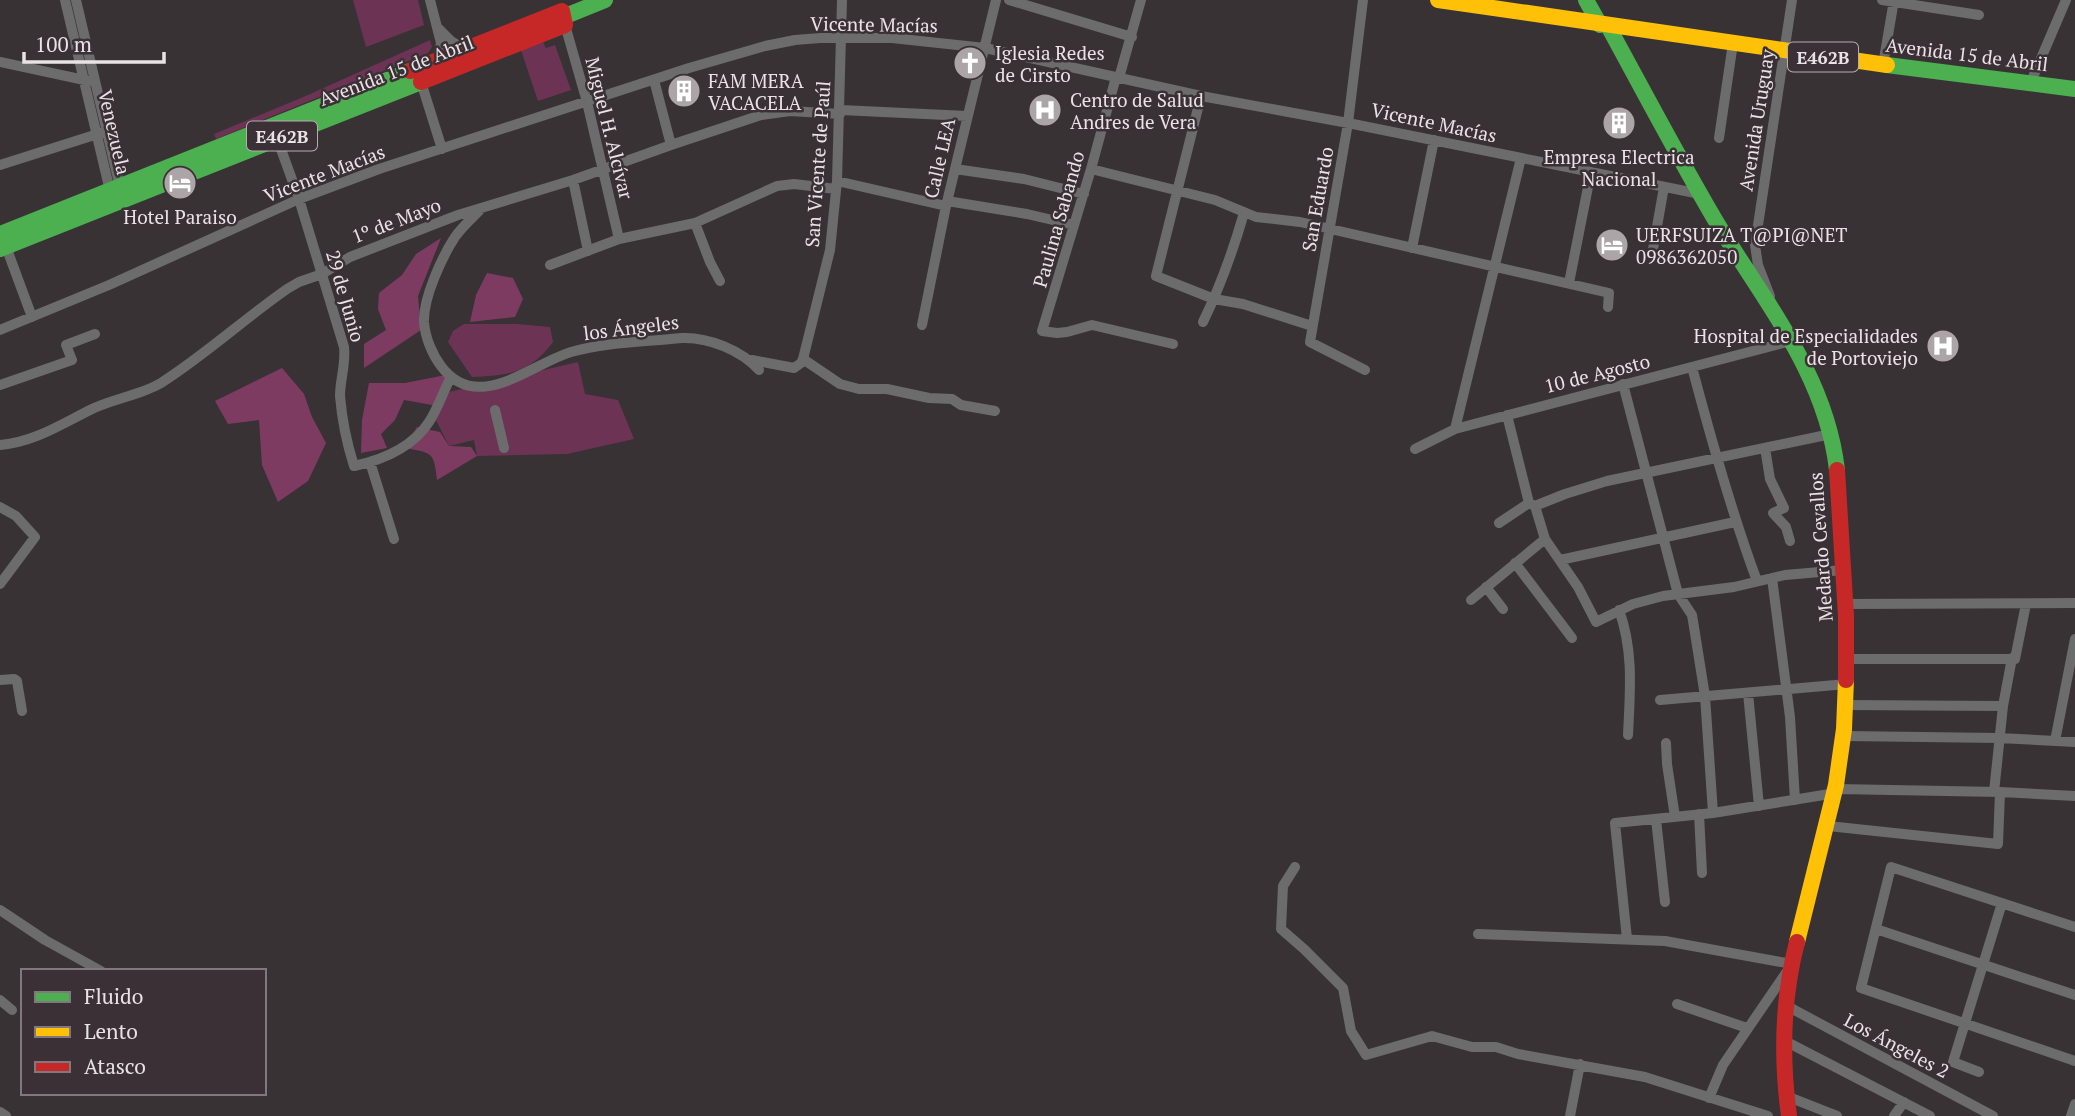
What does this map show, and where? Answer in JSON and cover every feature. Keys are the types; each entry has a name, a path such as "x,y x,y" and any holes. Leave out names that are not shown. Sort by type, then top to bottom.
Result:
{"main road":[{"name":"Avenida 15 de Abril","path":"2,238 115,189 438,60 562,13 605,0"},
{"name":"Avenida 15 de Abril","path":"1438,0 1883,65 2075,89"},
{"name":"Medardo Cevallos","path":"1586,0 1604,26 1734,251 1790,339 1819,394 1831,434 1836,467 1845,604 1846,705 1836,791 1791,964 1785,1005 1783,1040 1789,1116"},
{"name":"Avenida 15 de Abril","path":"2,238 277,138 490,56 562,13"}],"street":[{"name":"Venezuela","path":"65,0 103,128 115,189"},
{"name":"Venezuela","path":"76,0 89,79"},
{"path":"0,165 103,128 107,111 82,0"},
{"path":"430,0 441,43 438,60 422,82 442,149"},
{"name":"San Vicente de Paúl","path":"804,360 828,261 837,185 842,0"},
{"name":"Calle LEA","path":"922,325 946,204 996,0"},
{"path":"1009,0 1132,37"},
{"name":"Paulina Sabando","path":"1141,0 1042,331 1067,332 1092,324 1173,344"},
{"name":"San Eduardo","path":"1312,326 1348,123 1363,0"},
{"name":"Avenida Uruguay","path":"1790,339 1761,274 1755,245 1792,0"},
{"path":"1882,0 1979,15"},
{"path":"2030,84 2066,0"},
{"path":"1883,65 1894,1"},
{"name":"Miguel H. Alcívar","path":"562,13 587,102 619,239"},
{"path":"438,28 465,50 490,56"},
{"name":"Vicente Macías","path":"0,330 109,285 299,199 654,80 765,46 795,40 841,37 924,40 985,47 1202,96 1700,194"},
{"path":"1719,138 1733,43"},
{"path":"0,62 89,79"},
{"path":"654,80 671,145"},
{"path":"1202,96 1156,276 1214,299 1243,304 1312,326 1310,342 1365,370"},
{"name":"1º de Mayo","path":"0,445 38,437 110,401 151,388 204,353 299,282 322,274 350,257 458,215 779,112 967,116"},
{"name":"29 de Junio","path":"277,138 299,199 344,347 341,396 348,447 354,467 370,463"},
{"path":"1412,248 1434,140"},
{"path":"1455,429 1521,158"},
{"path":"955,169 1024,179 1084,194"},
{"path":"1091,169 1178,189 1271,220 1330,228 1609,293 1608,307"},
{"path":"1569,283 1591,172"},
{"path":"573,180 588,251"},
{"path":"550,265 619,239 695,223 777,186 794,184 837,185 946,204 1027,214 1074,225"},
{"path":"1652,255 1664,187"},
{"path":"394,539 370,463 401,449 417,437 428,424 451,377 431,348 424,324 424,313 430,290 447,250 465,224 482,208"},
{"path":"1203,322 1234,247 1244,213"},
{"path":"695,223 720,281"},
{"path":"2,238 32,317"},
{"path":"1734,251 1742,255 1748,254 1755,245"},
{"path":"0,386 72,360 66,345 95,334"},
{"name":"los Ángeles","path":"451,377 468,385 481,387 518,378 560,356 586,348 694,337 726,347 760,370"},
{"name":"10 de Agosto","path":"1415,449 1455,429 1790,339"},
{"path":"747,359 794,368 804,360 840,384 859,389 887,389 929,398 953,399 961,405 995,411"},
{"path":"1692,367 1735,522 1757,581"},
{"path":"1623,384 1678,594 1692,615 1705,696 1713,813"},
{"path":"495,410 504,448"},
{"path":"1507,415 1532,505 1545,539 1578,587 1596,622 1648,600 1772,578 1843,569"},
{"path":"1499,523 1532,505 1592,485 1831,434"},
{"path":"1765,448 1769,480 1784,509 1773,513 1786,527 1790,541"},
{"path":"0,507 16,516 36,537 0,584"},
{"path":"1560,560 1735,522"},
{"path":"1471,600 1545,539"},
{"path":"1515,563 1572,638"},
{"path":"1772,578 1790,717 1795,800"},
{"path":"1486,587 1503,609"},
{"path":"1845,604 2075,603"},
{"path":"1847,659 2015,659 2026,604"},
{"path":"1619,610 1629,642 1631,673 1628,735"},
{"path":"2055,741 2075,639"},
{"path":"1828,826 1998,844 1999,738 2012,659"},
{"path":"0,680 17,681 22,711"},
{"path":"1660,700 1847,684"},
{"path":"1748,693 1759,806"},
{"path":"1846,705 2003,706"},
{"path":"1844,736 2075,742"},
{"path":"1666,743 1675,817"},
{"path":"1627,939 1615,823 1713,813 1836,791 1997,792 2075,796"},
{"path":"1699,814 1702,873"},
{"path":"1656,818 1665,902"},
{"path":"1295,867 1283,887 1281,929 1343,988 1351,1031 1366,1055 1432,1036 1472,1047 1496,1047 1518,1054 1645,1077 1768,1116"},
{"path":"2075,927 1891,867 1861,988 2075,1060"},
{"path":"1979,1072 1953,1062 2002,903"},
{"path":"0,910 45,940 97,969"},
{"path":"1876,929 2075,995"},
{"path":"1478,934 1665,941 1791,964 1723,1065 1709,1097"},
{"path":"0,1000 12,1010"},
{"path":"1677,1004 1747,1028"},
{"name":"Los Ángeles 2","path":"1785,1005 1993,1116"},
{"path":"1783,1040 1930,1116"},
{"path":"1570,1116 1580,1064"},
{"path":"1786,1096 1837,1116"},
{"path":"1894,1116 1903,1102"},
{"path":"2071,1116 2075,1104"},
{"path":"0,1112 6,1116"}],"shaded area":[{"path":"353,0 418,0 424,25 366,47"},
{"path":"430,40 432,47 428,53 216,139 214,134"},
{"path":"543,42 546,48 555,45 571,90 538,101 521,50"},
{"path":"441,238 418,296 421,330 364,368 364,344 386,330 378,309 379,293 402,275 416,254"},
{"path":"487,273 513,278 523,299 515,317 470,322 476,295"},
{"path":"464,324 550,327 553,342 527,367 497,375 472,377 448,342 453,331"},
{"path":"578,362 585,394 618,400 634,439 567,454 477,456 474,440 449,446 436,420 449,392"},
{"path":"282,368 304,394 312,417 326,443 308,481 278,502 262,465 259,420 228,424 215,401"},
{"path":"446,375 438,406 404,400 395,420 381,434 387,448 361,453 362,420 369,383 405,383"},
{"path":"417,427 440,432 449,446 471,447 477,456 437,480 435,463 430,455 404,448"}],"traffic: fast":[{"path":"563,17 605,0"},
{"path":"1586,0 1600,25"},
{"path":"1608,26 1700,194 1806,369 1831,435 1837,470"},
{"path":"1887,65 2075,89"},
{"path":"0,234 410,71"},
{"path":"0,249 421,82"}],"traffic: slow":[{"path":"1438,0 1887,65"},
{"path":"1797,942 1836,785 1844,729 1846,680"}],"traffic: jam":[{"path":"410,71 562,11 565,25 421,82"},
{"path":"1837,470 1846,616 1846,680"},
{"path":"1789,1116 1784,1029 1788,985 1797,942"}],"place":[{"name":"Iglesia Redes de Cirsto","path":"970,63"},
{"name":"FAM MERA VACACELA","path":"684,91"},
{"name":"Centro de Salud Andres de Vera","path":"1045,110"},
{"name":"Empresa Electrica Nacional","path":"1619,123"},
{"name":"Hotel Paraiso","path":"180,183"},
{"name":"UERFSUIZA T@PI@NET 0986362050","path":"1612,245"},
{"name":"Hospital de Especialidades de Portoviejo","path":"1943,346"}]}
